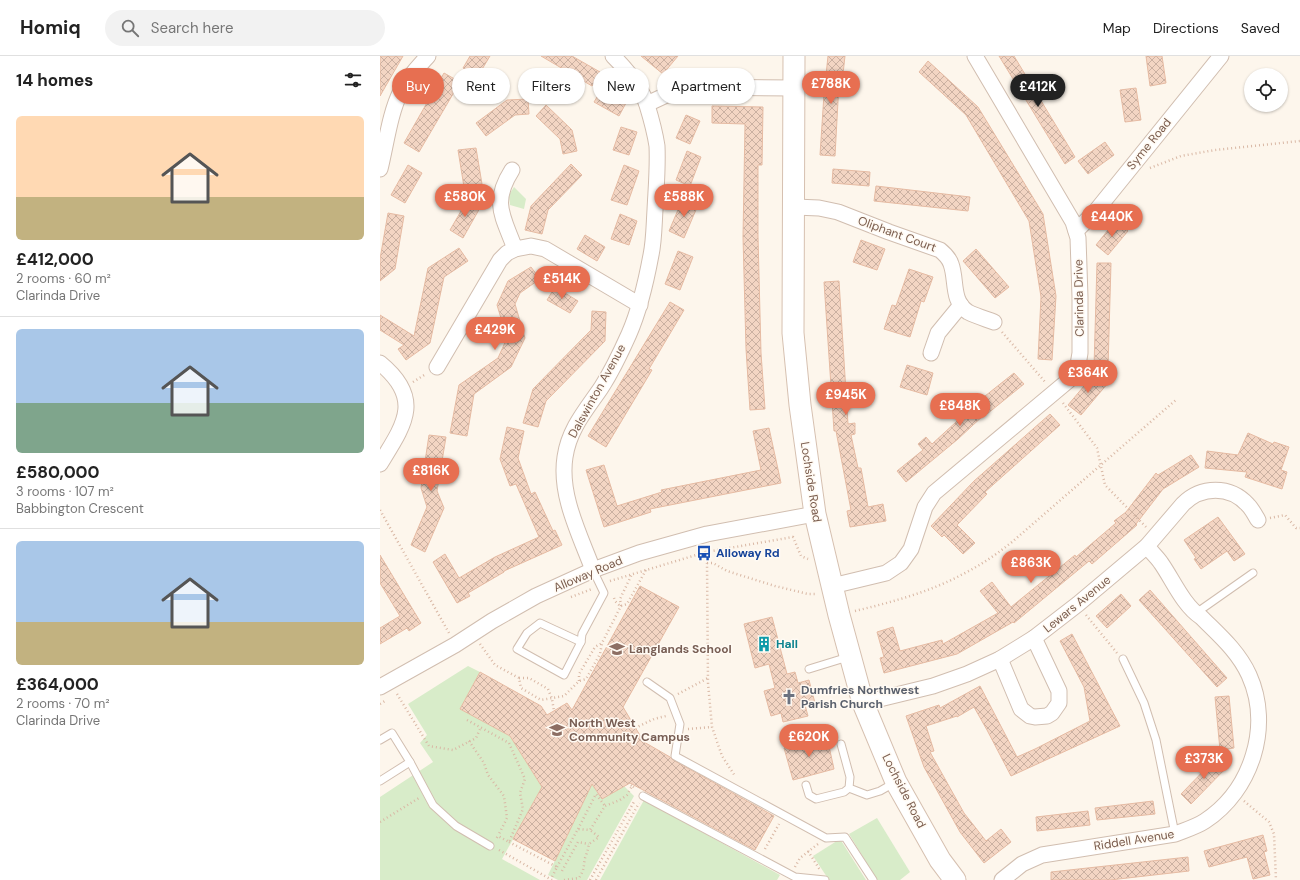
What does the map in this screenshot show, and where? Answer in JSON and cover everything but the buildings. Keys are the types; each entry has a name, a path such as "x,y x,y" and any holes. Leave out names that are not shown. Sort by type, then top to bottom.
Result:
{"street":[{"path":"380,169 396,103 409,78 428,56"},
{"name":"Dalswinton Avenue","path":"612,56 623,68"},
{"name":"Lochside Road","path":"794,56 794,333 800,405 826,590 839,615 863,703 896,782 940,860 955,880"},
{"name":"Clarinda Drive","path":"826,590 886,573 901,563 911,550 925,507 934,493 1072,376 1080,359 1080,297 1076,230 1065,207 975,56"},
{"name":"Syme Road","path":"1076,230 1095,212 1221,56"},
{"path":"649,103 677,90 694,87 794,88"},
{"name":"Dalswinton Avenue","path":"593,570 568,500 564,479 565,458 572,432 616,361 640,305 651,254 657,176 657,145 647,104"},
{"path":"512,170 504,182 500,198 501,212 515,249"},
{"name":"Oliphant Court","path":"795,207 819,208 838,212 940,250 946,254 951,263 955,291 957,299 961,305"},
{"path":"437,367 500,260 506,253 515,249 531,246 545,249 640,305"},
{"path":"931,353 938,333 961,305 968,312 994,322"},
{"path":"380,364 392,373 402,388 406,409 404,424 380,464"},
{"name":"Lewars Avenue","path":"863,703 933,686 967,674 1000,659 1034,638 1078,604 1151,542 1189,498 1204,491 1212,490 1228,492 1242,499 1258,520"},
{"name":"Alloway Road","path":"380,687 455,645 492,621 536,596 593,570 639,553 702,535 815,514"},
{"name":"Riddell Avenue","path":"1002,880 1022,864 1042,855 1174,834 1205,820 1224,805 1234,793 1248,770 1257,744 1259,730 1257,702 1254,688 1242,662 1224,640 1196,614 1175,586 1161,563 1151,542"},
{"path":"1000,659 1021,709 1030,716 1036,717 1047,716 1052,713 1059,703 1059,691 1034,638"}],"lane":[{"path":"581,642 540,622 527,633 517,649 564,675 581,642 582,634 604,593 593,570"},
{"path":"1196,614 1253,573"},
{"path":"809,669 850,656"},
{"path":"1123,659 1144,703 1156,740 1174,834"},
{"path":"647,682 670,698 676,713 680,728 675,756 826,838 845,837 873,880"},
{"path":"380,740 392,733 410,762 433,806 456,826 490,846"},
{"path":"806,785 809,795 816,799 844,792 849,788 850,777 841,744"},
{"path":"380,781 410,762"},
{"path":"849,788 867,795 880,791 896,782"},
{"path":"643,796 795,877 824,877"}],"path":[{"path":"1148,169 1182,156 1215,150 1300,141"},
{"path":"994,322 1054,392 1097,448 1105,484 1151,542"},
{"path":"402,388 437,367"},
{"path":"839,615 897,600 934,588 963,575 988,560 1012,542 1177,399"},
{"path":"380,510 455,645"},
{"path":"1258,520 1285,515 1296,528 1300,528"},
{"path":"702,535 708,563 708,678 712,727 722,756 736,777"},
{"path":"706,552 793,537 801,556 810,560"},
{"path":"708,563 713,563 727,571 775,586 808,594 826,590"},
{"path":"621,606 620,599 632,574"},
{"path":"1078,604 1123,659"},
{"path":"579,681 579,674 587,660 595,647 602,643"},
{"path":"518,678 529,678 548,689 552,699 554,711"},
{"path":"670,698 708,678"},
{"path":"397,694 429,746 453,750 476,738 481,727"},
{"path":"635,728 654,719 676,713"},
{"path":"467,720 509,743 525,779 520,793 523,809 509,842"},
{"path":"680,728 687,730 712,727"},
{"path":"469,742 484,763 488,775 504,796 507,818 498,836 490,846 551,880 596,794 605,806"},
{"path":"590,880 638,794 636,789 624,782"},
{"path":"590,830 605,806 620,800 627,795 632,786"},
{"path":"380,822 426,793"},
{"path":"1234,793 1270,822 1274,834 1276,880"},
{"path":"596,880 643,796"},
{"path":"760,858 784,815"},
{"path":"564,880 579,878 584,869 589,844 599,837 590,830 578,829"},
{"path":"498,836 557,866"},
{"path":"791,874 800,858 826,838"},
{"path":"562,871 578,842 589,844"},
{"path":"808,851 824,877"}],"green space":[{"path":"514,187 526,199 524,209 510,205 509,195"},
{"path":"468,666 480,672 461,709 510,736 542,787 502,859 540,880 380,880 380,797 433,762 420,743 427,735 408,704"},
{"path":"592,784 602,799 624,786 634,796 587,880 558,880 548,875"},
{"path":"644,800 780,875 777,880 600,880"},
{"path":"877,818 910,872 900,880 877,880 849,834"},
{"path":"840,839 866,880 829,880 813,856"}],"place":[{"name":"Alloway Rd","path":"704,553"},
{"name":"Hall","path":"764,644"},
{"name":"Langlands School","path":"617,649"},
{"name":"Dumfries Northwest Parish Church","path":"789,697"},
{"name":"North West Community Campus","path":"557,730"}]}
